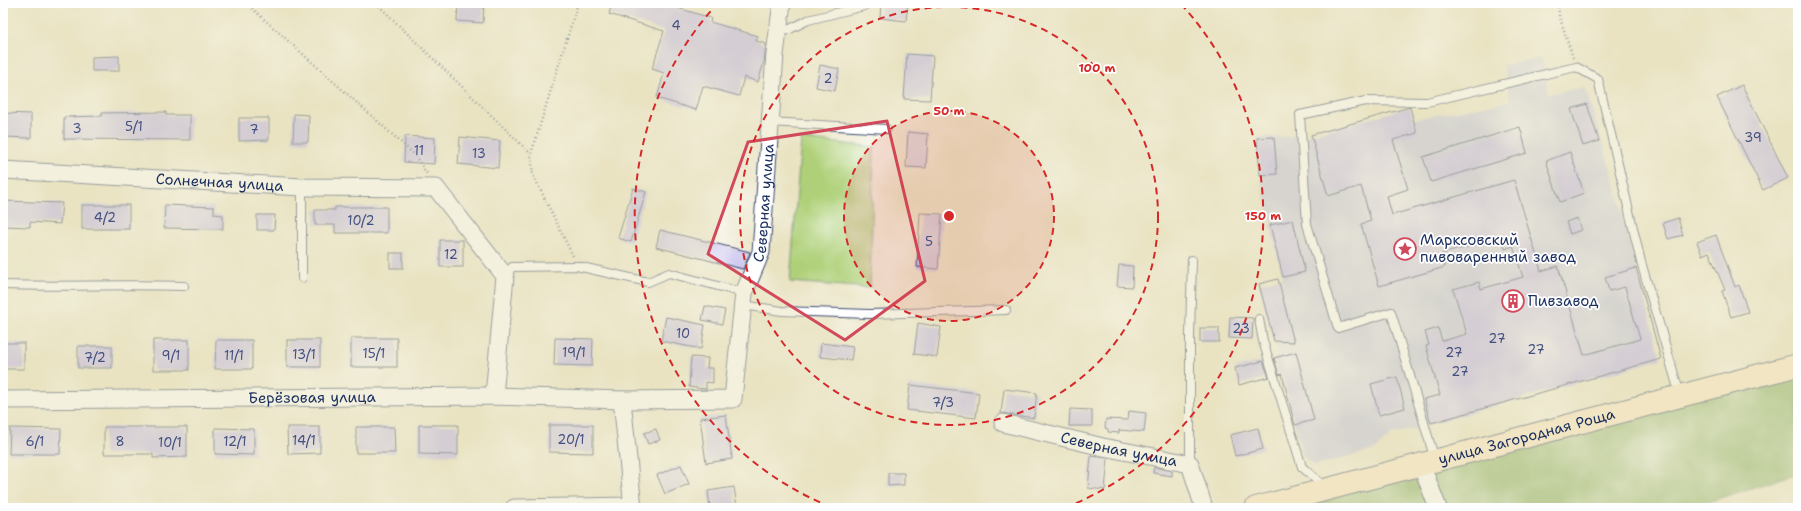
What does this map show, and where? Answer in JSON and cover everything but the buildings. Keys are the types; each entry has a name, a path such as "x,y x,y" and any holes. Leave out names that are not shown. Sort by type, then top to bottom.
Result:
{"street":[{"name":"Северная улица","path":"733,399 743,299 761,252 774,54 782,3"},
{"name":"Солнечная улица","path":"3,170 302,187 436,188"},
{"path":"436,188 505,276 494,396"},
{"name":"улица Загородная Роща","path":"1256,508 1798,365"},
{"name":"Берёзовая улица","path":"3,400 494,396 622,400 733,399"},
{"path":"514,508 633,507 622,400"},
{"name":"Северная улица","path":"1003,423 1103,447 1190,464 1204,508"},
{"path":"1428,462 1438,508"}],"lane":[{"path":"778,32 790,29 808,20 864,6"},
{"path":"1428,462 1390,312 1338,328 1307,224 1300,115 1366,101 1427,102 1576,67 1598,79 1641,262 1680,396"},
{"path":"770,122 887,129"},
{"path":"302,187 302,278"},
{"path":"1190,464 1190,334 1192,260"},
{"path":"505,276 512,267 577,266 648,282 669,273 782,311 870,314 1006,310"},
{"path":"3,285 62,287 123,284 184,286"},
{"path":"1259,319 1263,341 1302,467 1327,489"}],"path":[{"path":"246,3 414,154 436,188"},
{"path":"376,3 531,154"},
{"path":"577,266 533,175 531,154 578,3"},
{"path":"1558,3 1559,15 1576,67"}],"highlighted area":[{"path":"887,121 925,281 845,340 708,254 748,142"}],"shaded area":[{"path":"1542,58 1549,94 1585,87 1615,182 1636,268 1661,359 1391,435 1375,450 1314,466 1303,456 1259,284 1283,277 1260,175 1257,138 1311,135 1410,107 1414,119 1510,101 1503,65"}],"green space":[{"path":"801,139 874,147 870,288 790,282"},
{"path":"1798,365 1798,473 1689,508 1260,508"}],"place":[{"name":"Марксовский пивоваренный завод","path":"1405,249"},
{"name":"Пивзавод","path":"1513,301"}]}
